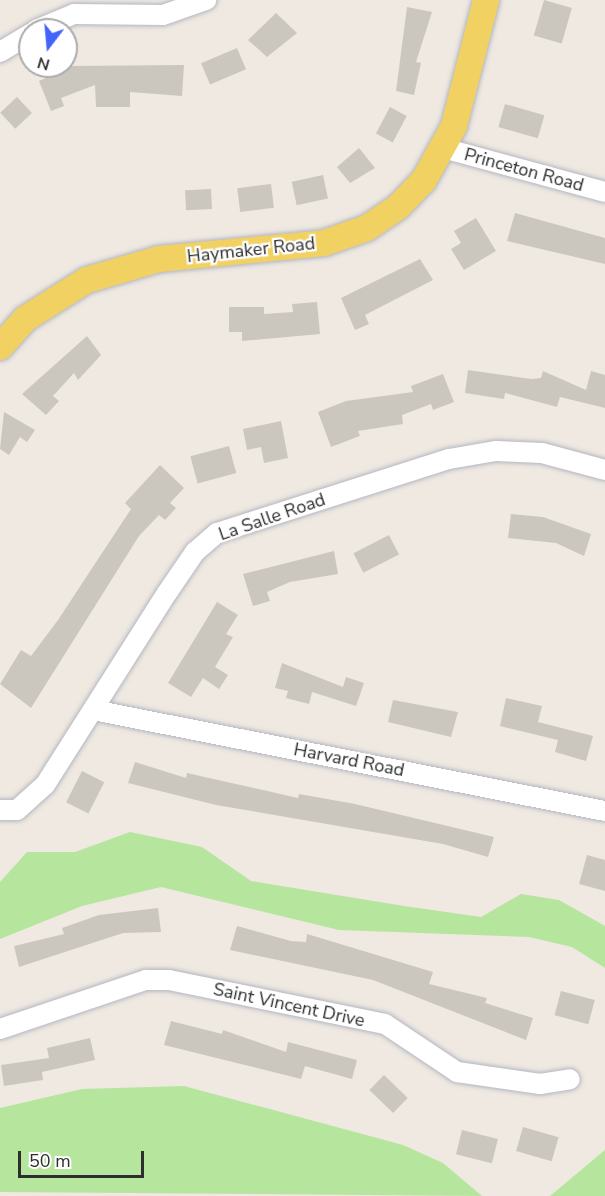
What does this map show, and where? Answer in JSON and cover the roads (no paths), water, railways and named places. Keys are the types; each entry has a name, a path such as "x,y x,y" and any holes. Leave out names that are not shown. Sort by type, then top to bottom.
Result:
{"main road":[{"name":"Haymaker Road","path":"0,347 25,319 87,280 159,259 273,251 324,243 367,228 398,207 444,148 486,0"}],"street":[{"path":"64,18 74,14 163,15 206,0"},
{"path":"0,52 18,41"},
{"name":"Princeton Road","path":"444,148 605,192"},
{"name":"La Salle Road","path":"0,810 17,810 45,785 195,552 217,533 450,459 496,452 542,453 605,470"},
{"name":"Harvard Road","path":"93,710 605,811"},
{"name":"Saint Vincent Drive","path":"0,1029 146,980 169,980 385,1024 457,1072 540,1084 570,1079"}]}
